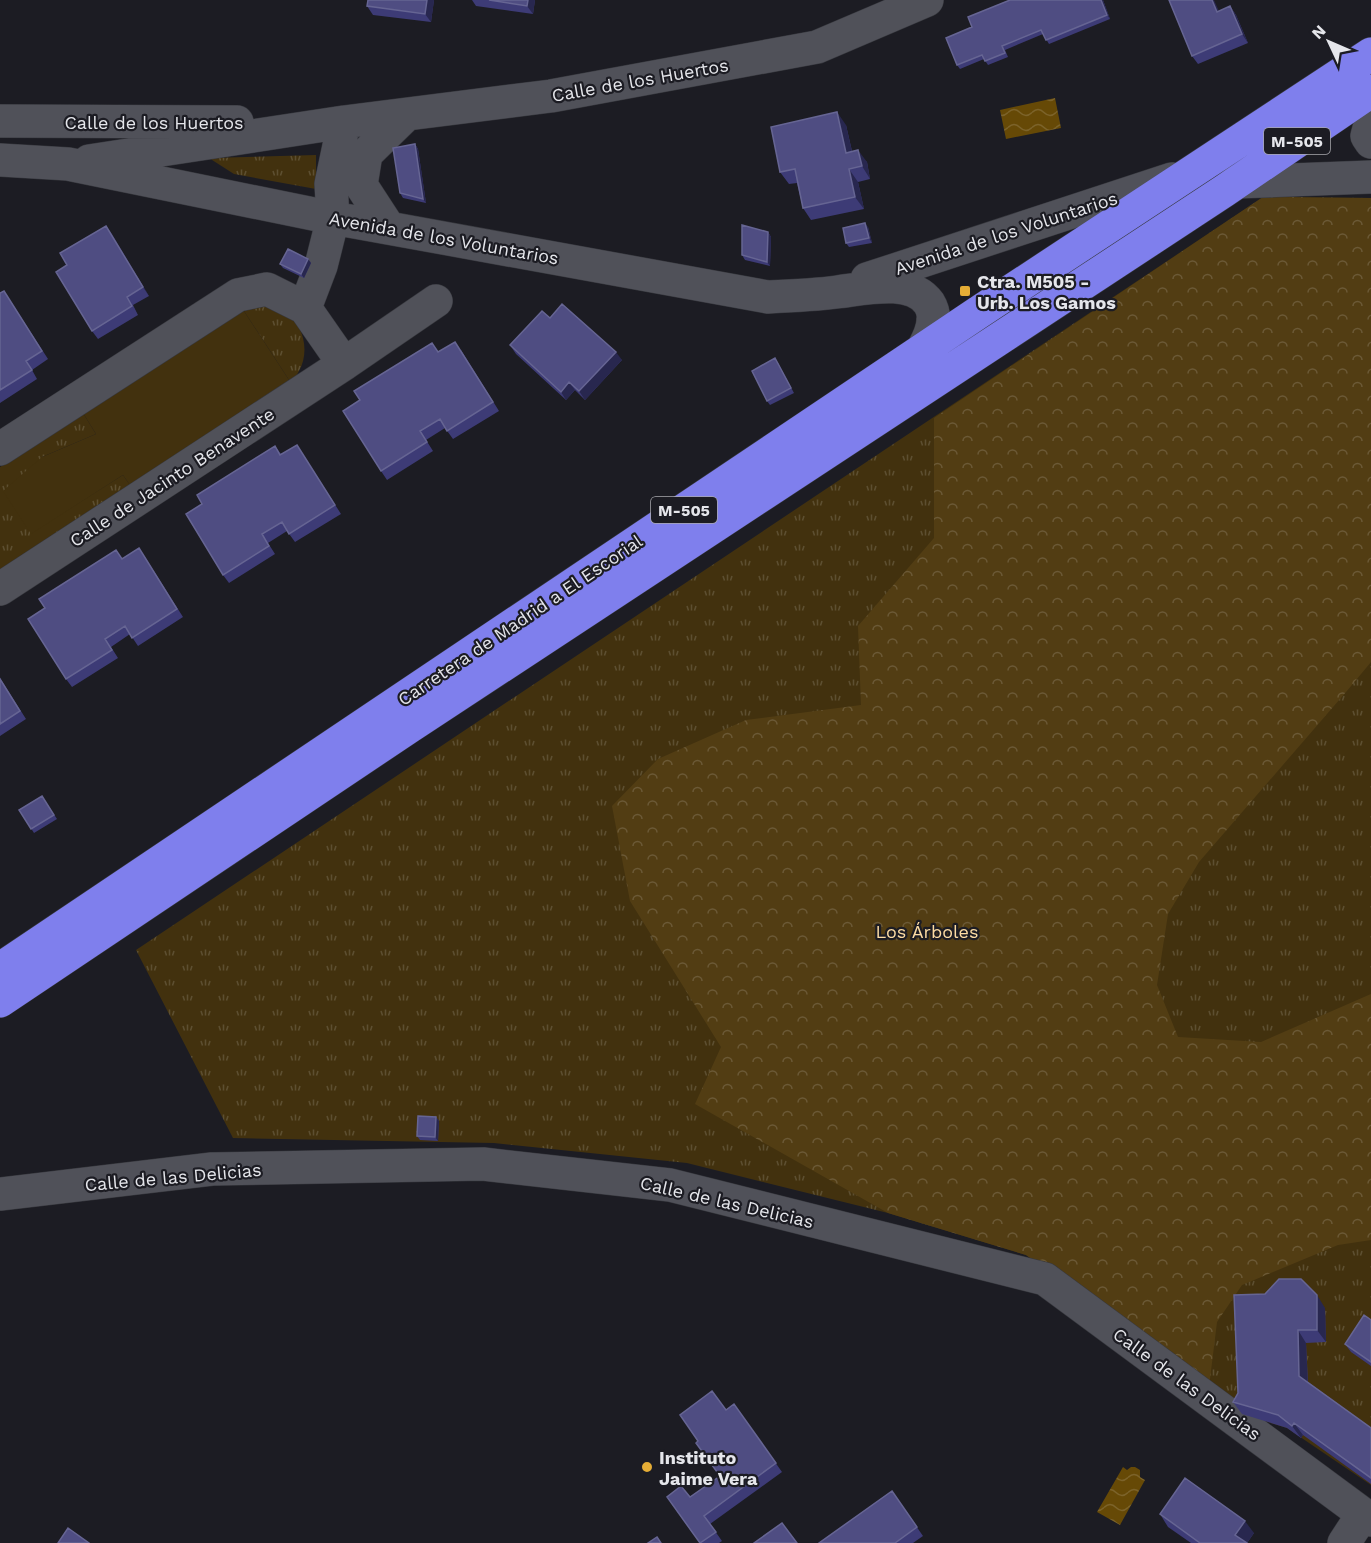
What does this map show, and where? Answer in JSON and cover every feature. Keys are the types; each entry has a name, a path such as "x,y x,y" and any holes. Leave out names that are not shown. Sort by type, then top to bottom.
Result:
{"highway":[{"name":"Carretera de Madrid a El Escorial","path":"0,969 922,351 1371,54"},
{"name":"Carretera de Madrid a El Escorial","path":"0,1001 389,740 1371,91"}],"street":[{"name":"Calle de los Huertos","path":"68,164 344,122 551,96 817,47 927,0"},
{"path":"389,228 361,185 366,154 406,115"},
{"name":"Calle de los Huertos","path":"0,121 344,122"},
{"path":"305,308 321,266 333,218 331,184 344,122"},
{"path":"1371,122 1367,136 1371,142"},
{"name":"Avenida de los Voluntarios","path":"0,138 68,164"},
{"name":"Avenida de los Voluntarios","path":"0,160 68,164 333,218 768,297 902,287 924,297 932,307 934,320 922,351"},
{"name":"Avenida de los Voluntarios","path":"822,294 1191,173"},
{"path":"1236,182 1371,177"},
{"path":"0,449 238,295 267,289 305,308 344,364"},
{"name":"Calle de Jacinto Benavente","path":"0,589 344,364 436,301"},
{"name":"Calle de las Delicias","path":"0,1194 212,1169 483,1164 669,1185 1045,1279 1367,1517"},
{"path":"1344,1543 1367,1517"}],"green space":[{"path":"316,155 316,189 234,174 209,158"},
{"name":"Los Árboles","path":"1263,197 1371,198 1371,1485 1287,1428 1242,1414 1209,1387 1026,1255 888,1213 687,1163 494,1143 233,1138 136,950"},
{"name":"Los Árboles","path":"1263,197 1371,198 1371,662 1199,862 1168,914 1157,985 1178,1037 1261,1042 1371,994 1371,1240 1338,1245 1242,1285 1217,1322 1209,1387 1026,1255 888,1213 695,1104 721,1047 630,901 612,806 658,759 746,720 861,705 858,626 934,538 934,418"},
{"path":"257,304 284,312 291,317 300,330 304,355 299,371 291,383 242,308"},
{"path":"242,308 291,383 132,488 123,475 31,534 3,491 42,457 96,434 83,413"},
{"path":"83,413 96,434 42,457 31,533 123,475 132,488 0,573 0,467"}],"water":[{"path":"1055,98 1061,128 1006,139 1000,110"},
{"path":"1123,1467 1127,1470 1135,1467 1140,1470 1140,1477 1145,1480 1120,1525 1097,1512"}],"building":[{"path":"368,0 427,0 425,14 367,6"},
{"path":"489,0 528,0 527,6"},
{"path":"1010,0 1101,0 1107,15 1046,40 1041,30 1002,46 1005,53 985,61 982,55 957,65 946,38 972,27 968,17"},
{"path":"1169,0 1212,0 1217,12 1230,6 1242,34 1192,56"},
{"path":"837,112 846,153 858,150 862,166 849,169 855,197 803,208 795,169 780,172 771,127"},
{"path":"415,144 423,199 400,193 393,148"},
{"path":"865,223 869,238 846,243 843,228"},
{"path":"742,225 768,232 767,262 742,255"},
{"path":"106,226 143,287 127,297 132,306 92,331 56,272 67,265 60,253"},
{"path":"288,249 308,259 301,274 280,264"},
{"path":"4,291 42,351 26,361 32,370 0,390 0,293"},
{"path":"562,304 616,352 579,391 569,382 561,392 510,345 542,311 550,318"},
{"path":"455,342 493,402 447,431 440,419 420,431 427,442 381,471 343,411 360,400 354,391 432,343 438,352"},
{"path":"775,358 791,388 767,401 752,371"},
{"path":"297,445 335,505 289,534 282,522 262,534 269,546 223,575 186,514 202,504 197,495 275,446 280,455"},
{"path":"139,548 177,609 132,638 125,626 105,639 112,650 66,679 28,619 45,608 39,599 116,550 122,559"},
{"path":"0,679 20,711 0,724"},
{"path":"42,796 54,815 31,829 19,810"},
{"path":"418,1116 436,1117 435,1137 417,1136"},
{"path":"1279,1279 1301,1279 1317,1295 1317,1330 1298,1330 1299,1376 1371,1428 1371,1478 1294,1423 1292,1426 1278,1415 1233,1402 1238,1393 1234,1295 1265,1294"},
{"path":"1364,1315 1371,1320 1371,1362 1345,1344"},
{"path":"712,1391 726,1410 734,1404 776,1463 704,1516 716,1532 700,1543 667,1497 681,1486 690,1497 720,1476 696,1443 698,1441 680,1415"},
{"path":"1185,1478 1245,1521 1235,1535 1247,1543 1200,1543 1160,1514"},
{"path":"892,1491 917,1527 895,1543 819,1543"},
{"path":"782,1523 797,1543 754,1543"},
{"path":"68,1528 89,1543 58,1543"},
{"path":"657,1537 661,1543 648,1543"}],"place":[{"name":"Ctra. M505 - Urb. Los Gamos","path":"965,291"},
{"name":"Instituto Jaime Vera","path":"647,1467"}]}
